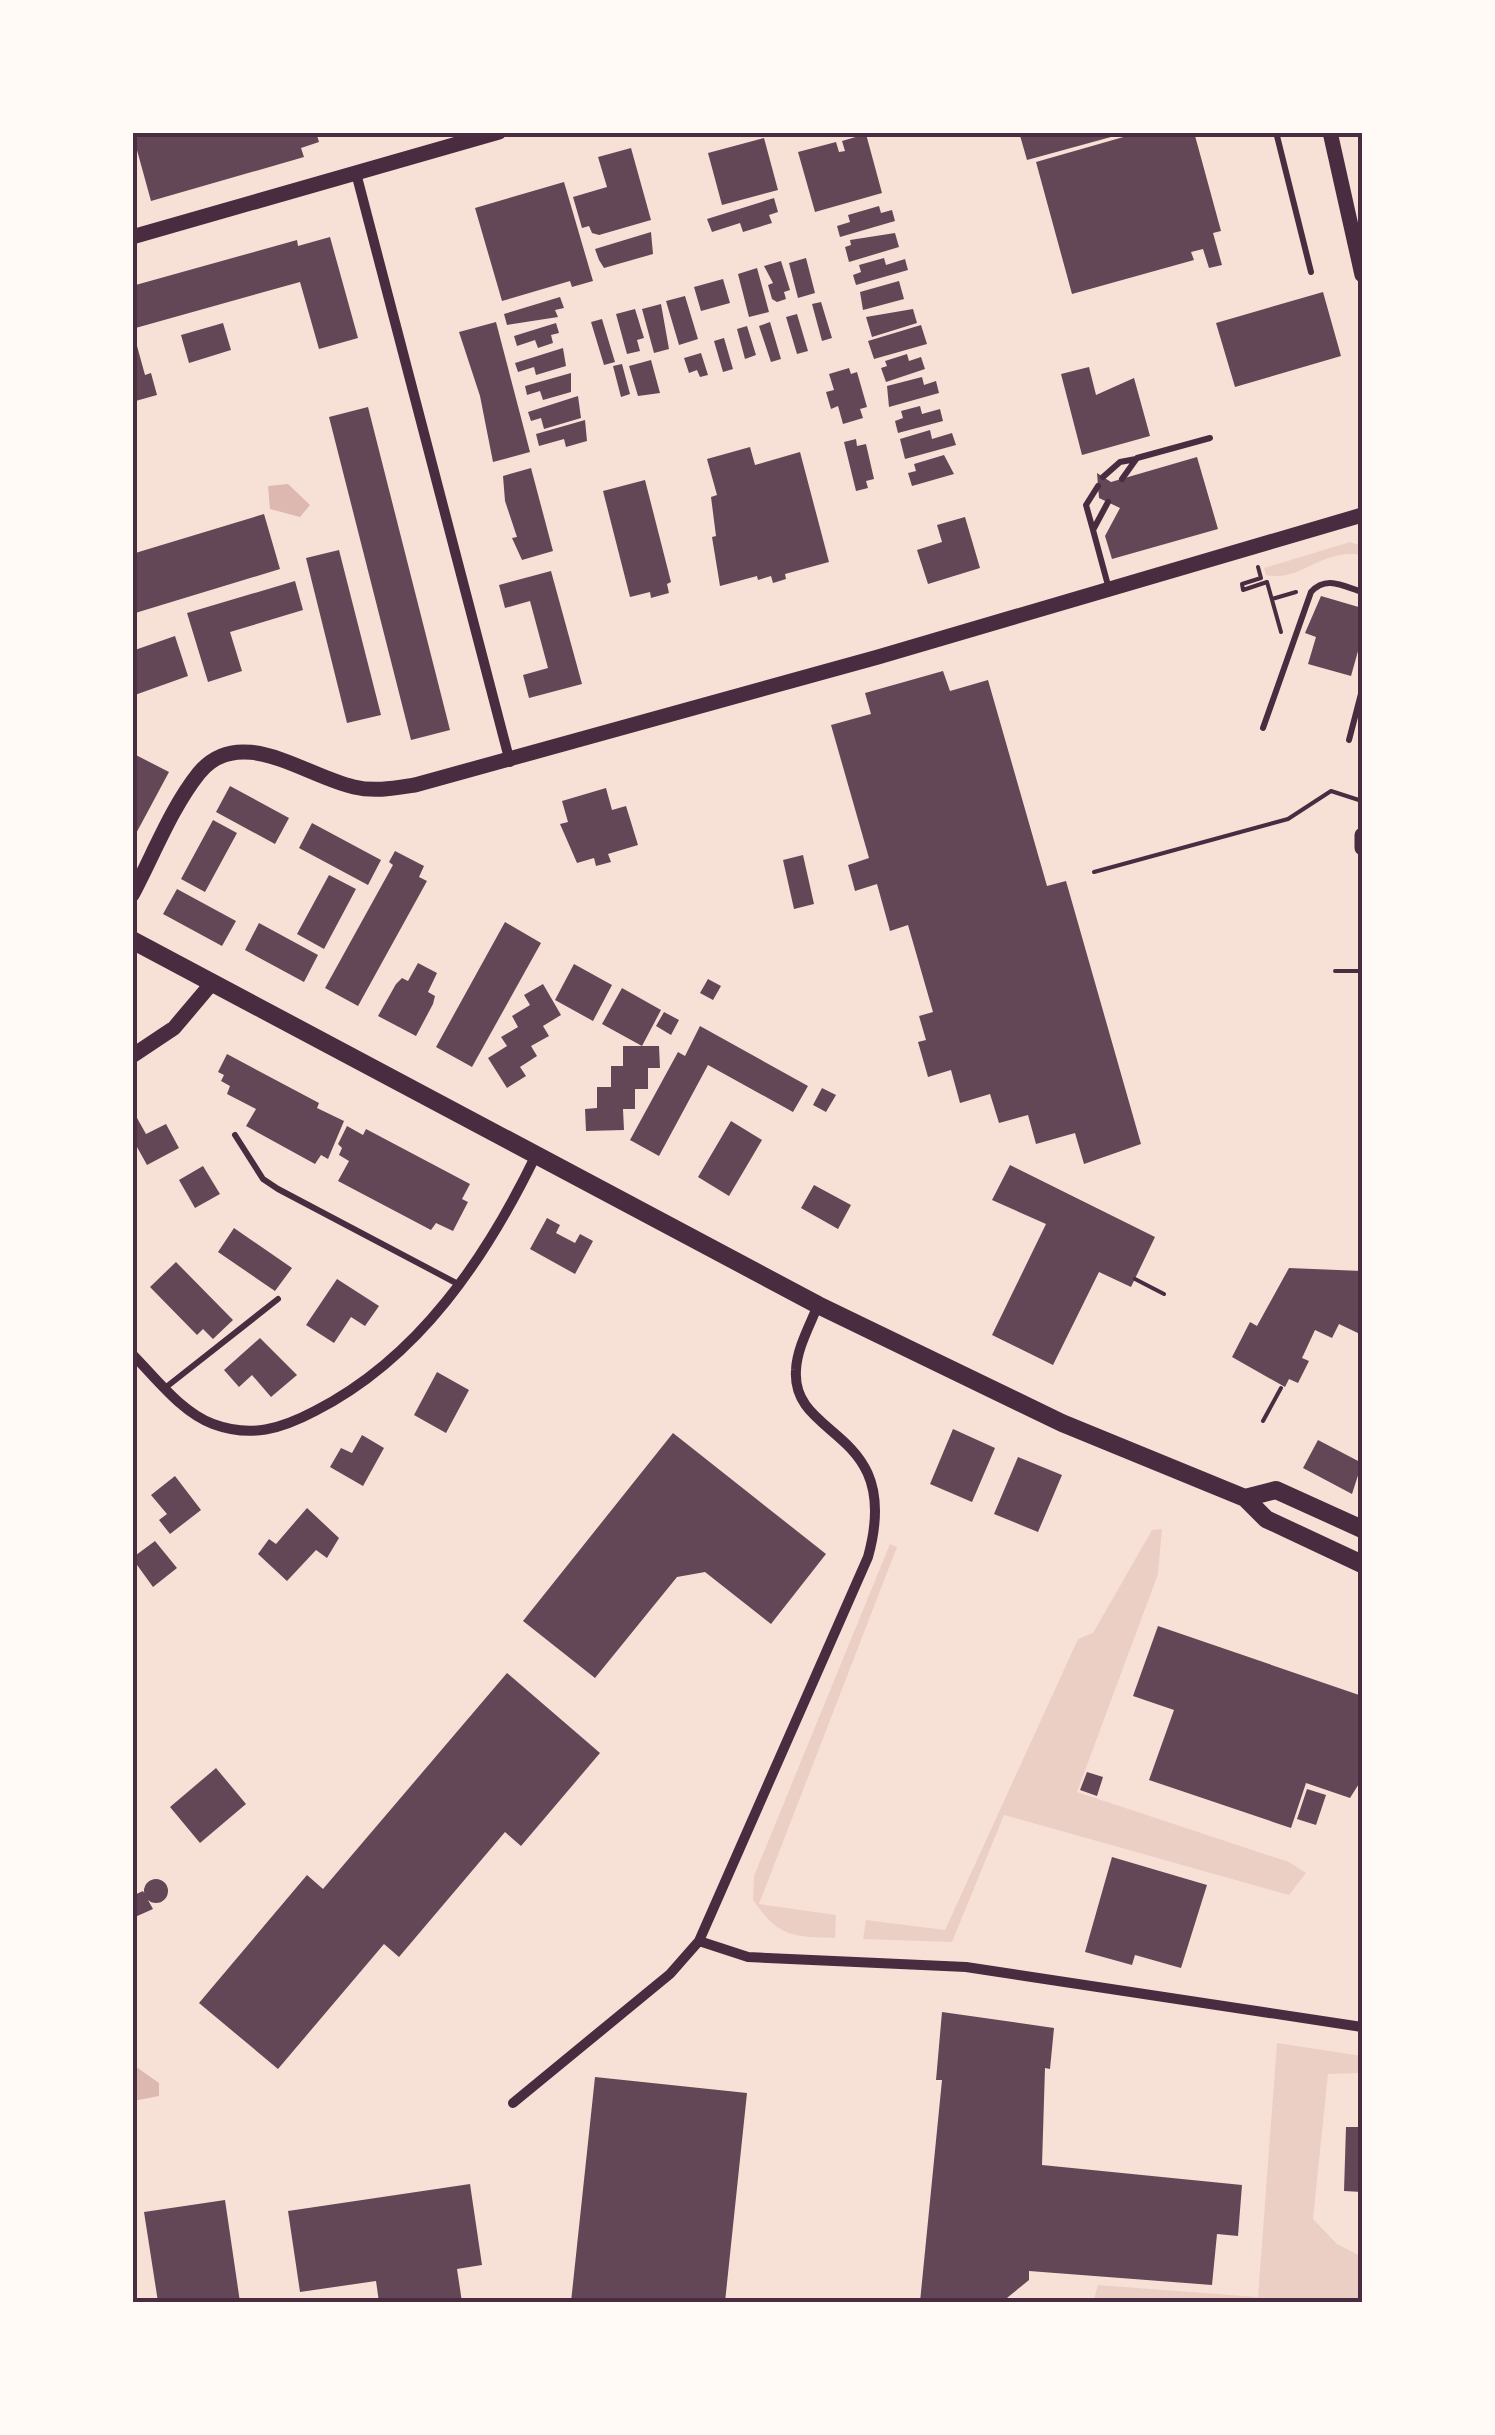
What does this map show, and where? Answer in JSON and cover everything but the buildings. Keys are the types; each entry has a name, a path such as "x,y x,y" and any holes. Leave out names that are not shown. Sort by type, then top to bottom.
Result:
{"main road":[{"path":"132,940 818,1305 1062,1423 1244,1498 1266,1519 1362,1564"},
{"path":"1244,1498 1276,1490 1362,1529"}],"street":[{"path":"132,237 499,132"},
{"path":"1330,132 1362,275"},
{"path":"356,173 510,762"},
{"path":"132,895 191,784 211,761 225,753 256,753 371,790 415,785 510,762 1362,516"},
{"path":"1362,835 1362,848"},
{"path":"132,1056 174,1028 212,983"},
{"path":"132,1354 165,1388 210,1423 240,1430 279,1430 351,1393 407,1348 482,1254 536,1155"},
{"path":"512,2103 670,1974 699,1940 846,1609 875,1531 877,1506 866,1465 804,1405 797,1389 799,1356 818,1305"},
{"path":"699,1940 748,1957 966,1967 1362,2027"}],"lane":[{"path":"1276,132 1311,272"},
{"path":"1102,477 1120,462 1210,438"},
{"path":"1122,479 1137,458"},
{"path":"1098,486 1086,504 1110,589"},
{"path":"1093,530 1108,502"},
{"path":"1263,728 1311,592 1328,581 1362,592"},
{"path":"1348,740 1362,690"},
{"path":"235,1135 263,1178 278,1189 458,1284"},
{"path":"165,1388 278,1299"}],"path":[{"path":"1258,567 1260,578 1242,584 1243,590 1268,582 1284,641"},
{"path":"1272,599 1311,592"},
{"path":"1094,872 1288,819 1331,790 1362,801"},
{"path":"1335,970 1362,971"},
{"path":"1135,1280 1164,1294"},
{"path":"1263,1421 1281,1388"}],"shaded area":[{"path":"288,484 310,505 300,517 270,509 268,486"},
{"path":"1350,542 1362,546 1362,555 1334,556 1290,574 1266,575 1264,568"},
{"path":"1162,1529 1158,1574 1077,1792 1289,1862 1306,1873 1289,1895 1004,1815 952,1942 863,1939 866,1920 945,1930 1078,1639 1093,1633 1152,1530"},
{"path":"890,1544 897,1547 759,1904 836,1915 835,1938 797,1935 771,1922 753,1900 754,1876"},
{"path":"1277,2043 1362,2056 1362,2073 1328,2074 1313,2219 1337,2244 1362,2257 1362,2302 1093,2302 1098,2285 1258,2297"},
{"path":"132,2064 159,2083 159,2096 133,2101"}]}
